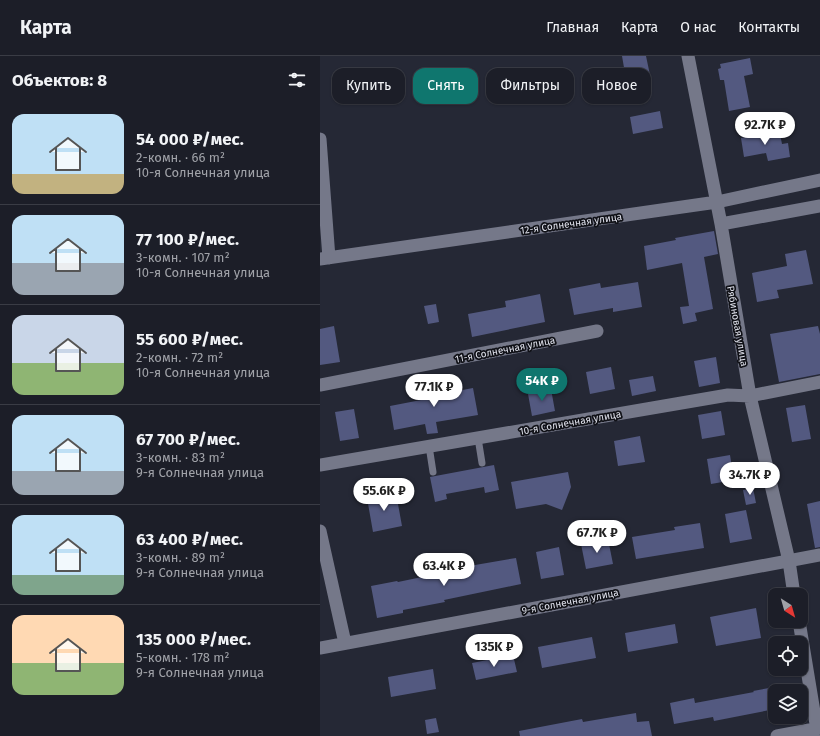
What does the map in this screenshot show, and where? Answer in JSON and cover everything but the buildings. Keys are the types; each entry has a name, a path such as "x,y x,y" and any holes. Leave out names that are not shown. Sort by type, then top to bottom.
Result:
{"street":[{"name":"Рябиновая улица","path":"688,56 721,224 750,396 789,561 793,588"},
{"path":"320,139 324,259"},
{"name":"12-я Солнечная улица","path":"324,259 716,202 820,180"},
{"path":"721,224 820,206"},
{"name":"11-я Солнечная улица","path":"320,385 597,331"},
{"name":"10-я Солнечная улица","path":"320,464 728,395 750,396 820,382"},
{"path":"320,531 345,643"},
{"name":"9-я Солнечная улица","path":"320,648 820,555"},
{"path":"777,736 818,731 800,628"}],"lane":[{"path":"478,438 482,463"},
{"path":"428,446 433,472"}]}
